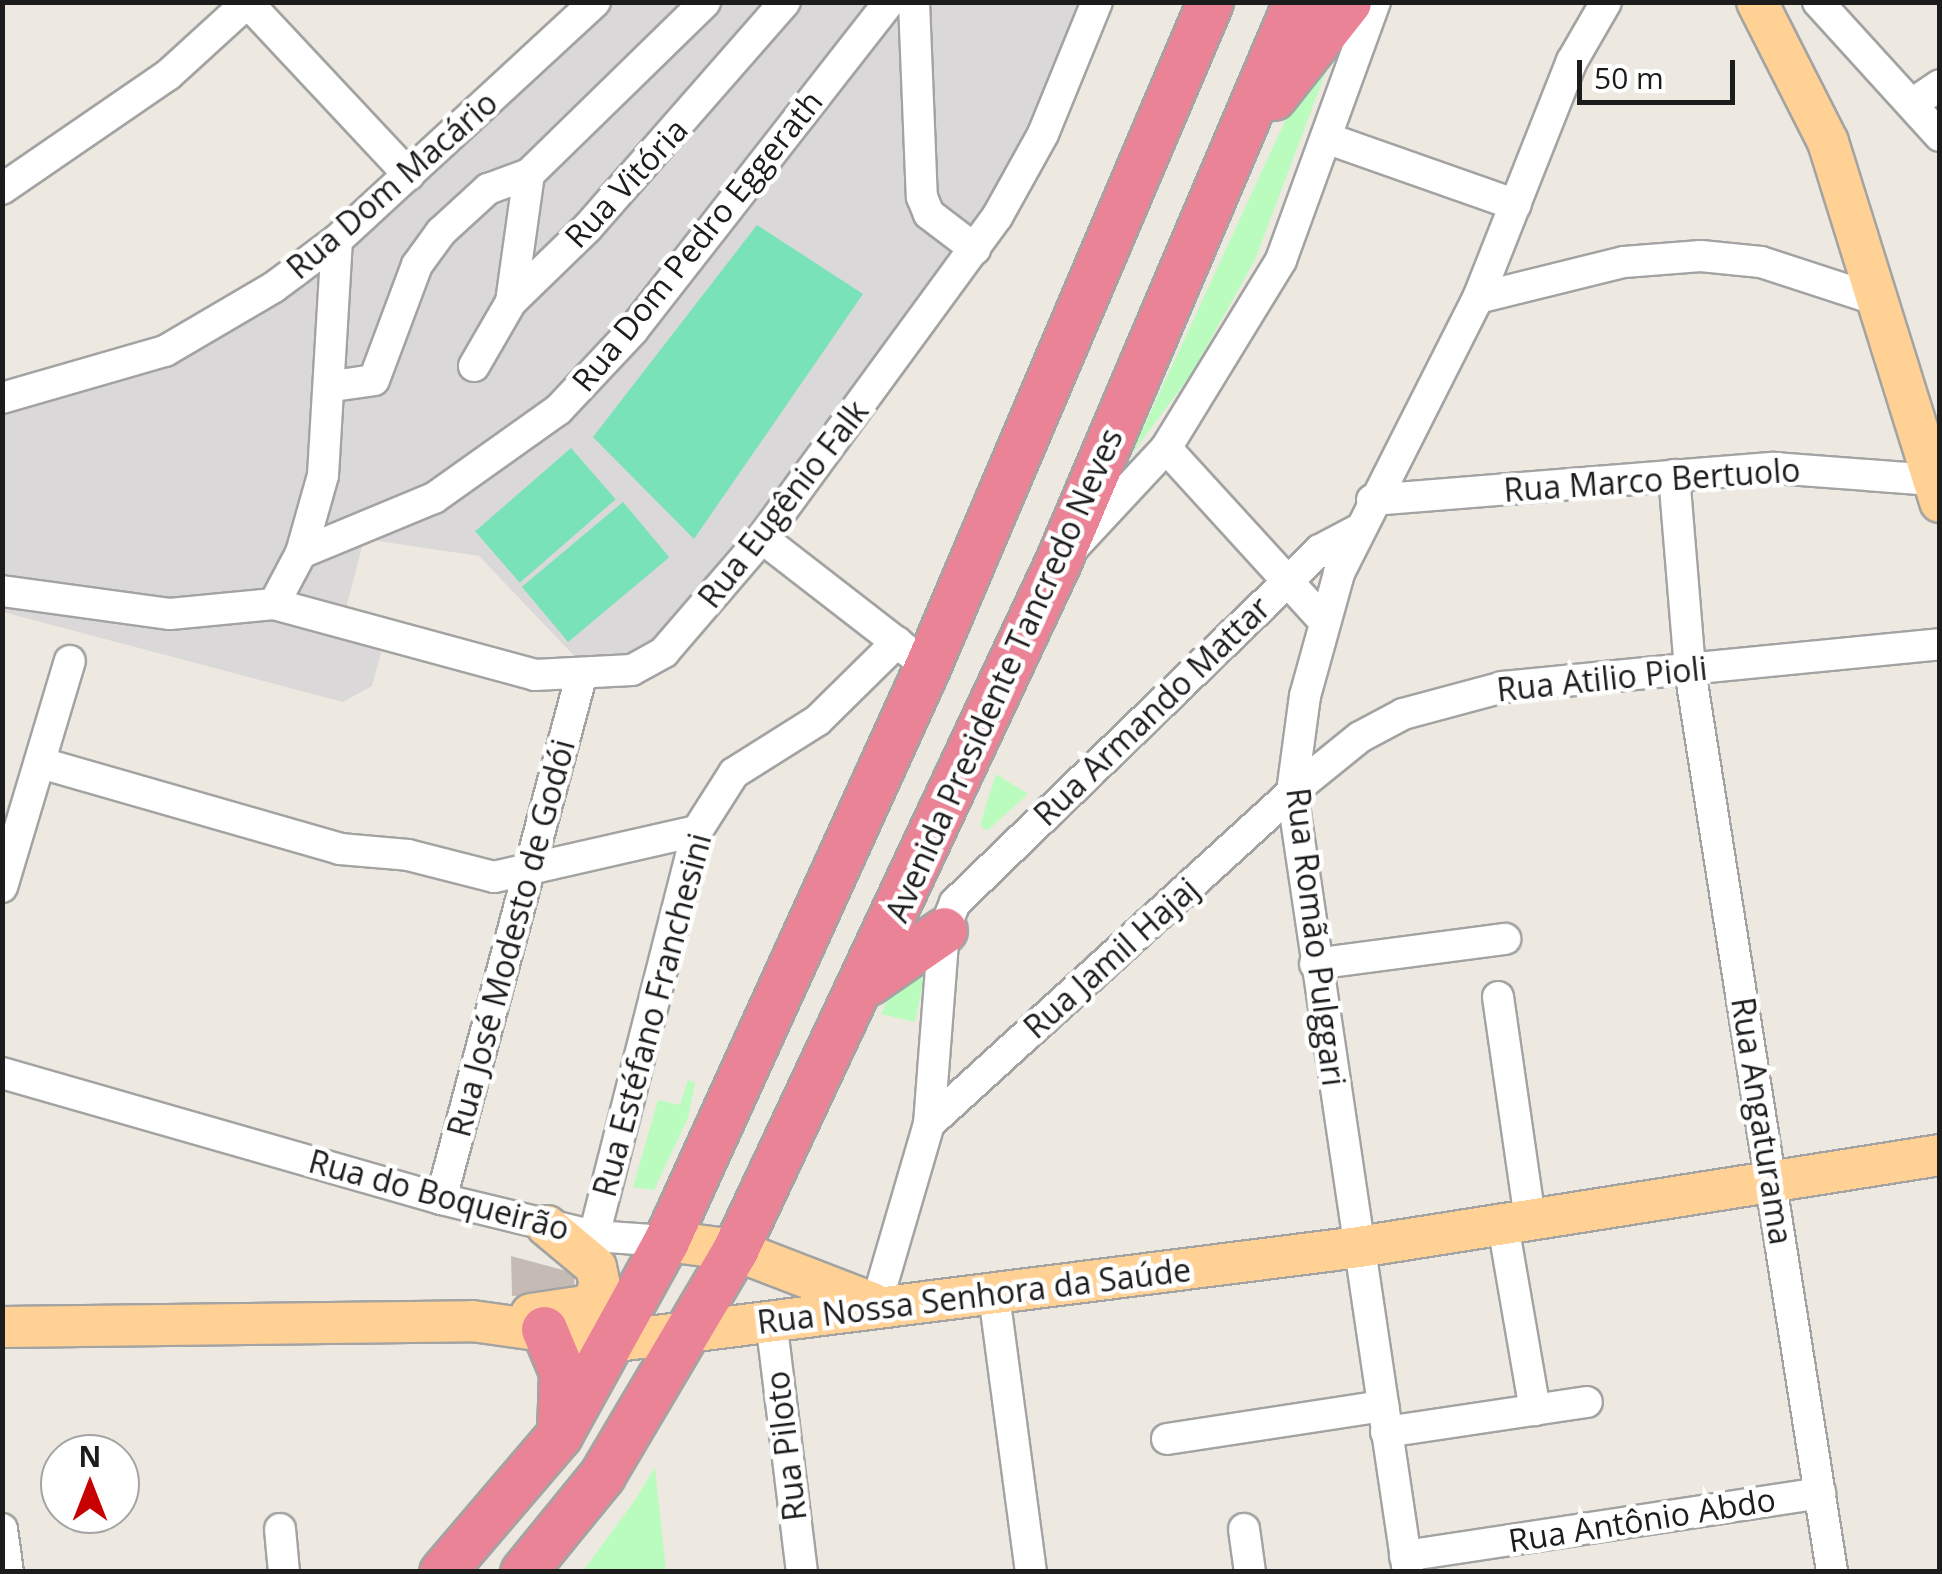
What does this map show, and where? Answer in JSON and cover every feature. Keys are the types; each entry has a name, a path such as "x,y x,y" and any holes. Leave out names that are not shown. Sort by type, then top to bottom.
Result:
{"highway":[{"path":"442,1572 560,1434 617,1341 666,1242 912,654 1210,2"},
{"name":"Avenida Presidente Tancredo Neves","path":"523,1572 602,1475 735,1250 860,991 1057,564 1296,2"},
{"path":"1241,138 1348,2"},
{"path":"860,991 949,916"},
{"path":"544,1329 562,1372 560,1434"}],"main road":[{"path":"1757,2 1812,104 1880,301 1936,490"},
{"name":"Rua Nossa Senhora da Saúde","path":"2,1327 472,1321 617,1341 876,1305 994,1295 1359,1247 1940,1156"},
{"path":"472,1321 575,1310 597,1298 596,1267 547,1226"},
{"name":"Rua do Boqueirão","path":"666,1242 735,1250 876,1305"}],"street":[{"name":"Rua Dom Macário","path":"2,398 165,351 337,240 594,2"},
{"path":"333,386 374,380 417,265 442,232 488,188 529,174 705,2"},
{"name":"Rua Vitória","path":"474,366 511,302 588,227 784,2"},
{"name":"Rua Dom Pedro Eggerath","path":"301,553 434,498 558,410 633,330 889,2"},
{"path":"914,2 922,197 929,214 975,249"},
{"name":"Rua Eugênio Falk","path":"274,604 504,670 581,677 632,670 664,652 762,538 975,249 1042,134 1097,2"},
{"path":"1057,564 1166,448 1281,260 1375,2"},
{"name":"Rua Romão Pulggari","path":"1406,1564 1292,792 1324,620 1356,531 1478,298 1572,60 1606,2"},
{"path":"1818,2 1940,136"},
{"path":"2,190 168,75 248,3 409,175"},
{"path":"1912,104 1940,85"},
{"path":"1326,138 1516,205"},
{"path":"511,302 529,174"},
{"path":"2,590 170,614 274,604 301,553 323,475 333,386 337,240"},
{"path":"1478,298 1624,262 1701,256 1760,262 1880,301"},
{"path":"1166,448 1285,584 1309,598 1324,620"},
{"name":"Rua Marco Bertuolo","path":"1372,500 1774,468 1936,490"},
{"name":"Rua Angaturama","path":"1674,475 1690,670 1832,1572"},
{"name":"Rua Armando Mattar","path":"949,916 1285,584 1328,544 1356,531"},
{"path":"762,538 912,654"},
{"name":"Rua Atilio Pioli","path":"1292,792 1360,737 1459,694 1940,644"},
{"name":"Rua Estéfano Franchesini","path":"594,1236 697,831 734,774 912,654"},
{"path":"2,887 70,661"},
{"name":"Rua José Modesto de Godói","path":"442,1200 581,677"},
{"path":"42,762 294,830 340,849 408,854 494,876 528,873 697,831"},
{"name":"Rua Jamil Hajaj","path":"930,1124 1292,792"},
{"path":"876,1305 930,1124 949,916"},
{"path":"1316,964 1505,939"},
{"path":"1498,996 1535,1410"},
{"name":"Rua do Boqueirão","path":"2,1073 442,1200 594,1236 666,1242"},
{"path":"994,1295 1031,1572"},
{"name":"Rua Piloto","path":"771,1320 802,1572"},
{"path":"1166,1440 1384,1419 1535,1410 1587,1402"},
{"name":"Rua Antônio Abdo","path":"1406,1564 1820,1493"},
{"path":"2,1529 8,1572"},
{"path":"280,1529 284,1572"},
{"path":"1244,1529 1250,1572"}],"shaded area":[{"path":"608,3 1081,3 1011,171 960,258 738,550 670,626 624,659 579,661 479,556 364,539 347,605 381,653 372,686 343,702 3,612 3,406 189,348"}],"green space":[{"path":"1331,58 1255,260 1190,376 1131,455 1286,119"},
{"path":"757,225 863,294 694,539 593,437"},
{"path":"571,448 616,499 520,583 475,531"},
{"path":"623,502 669,557 568,642 522,587"},
{"path":"996,774 1028,794 987,831 980,825"},
{"path":"905,963 926,968 915,1022 881,1014"},
{"path":"688,1080 695,1083 688,1118 654,1190 633,1187 658,1100 680,1105"},
{"path":"655,1467 666,1571 583,1571 635,1500"}],"building":[{"path":"511,1256 574,1273 575,1294 512,1296"}]}
